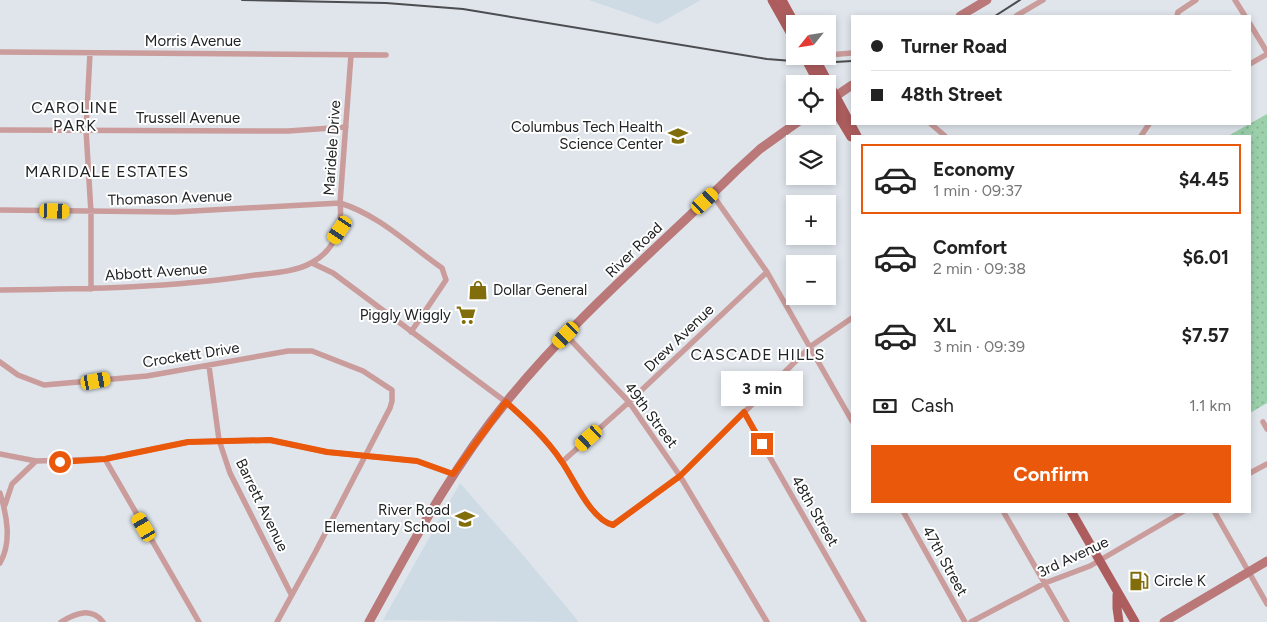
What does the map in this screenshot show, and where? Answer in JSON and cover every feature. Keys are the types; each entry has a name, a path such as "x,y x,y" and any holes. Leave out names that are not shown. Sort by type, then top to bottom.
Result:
{"main road":[{"path":"772,0 786,25"},
{"path":"782,0 790,15"},
{"path":"962,15 987,0"},
{"path":"836,96 851,86"},
{"path":"836,108 855,135"},
{"path":"836,111 851,137"},
{"name":"River Road","path":"373,621 421,526 453,474 506,402 566,335 712,194 760,149 793,125"},
{"path":"1072,513 1117,594 1135,622"},
{"path":"1164,622 1248,570 1267,561"},
{"path":"1117,594 1119,622"},
{"path":"1118,604 1124,622"}],"street":[{"path":"1018,15 1043,0"},
{"path":"1177,15 1178,12 1196,0"},
{"path":"1235,0 1244,15"},
{"path":"1251,26 1267,53 1251,63"},
{"name":"Morris Avenue","path":"0,52 386,55"},
{"path":"90,53 86,130 91,289"},
{"path":"836,54 851,53"},
{"name":"Maridele Drive","path":"312,263 324,254 340,230 342,217 340,203 351,54"},
{"path":"932,125 944,135"},
{"name":"Trussell Avenue","path":"0,130 288,131 346,127"},
{"path":"712,194 766,272 811,346 851,419"},
{"path":"340,203 366,214 442,268 446,280 411,332"},
{"name":"Thomason Avenue","path":"0,210 90,213 175,212 340,203"},
{"path":"312,263 333,273 506,402 532,426 562,462 573,482 599,517 606,523 613,525 680,476 811,346 851,319"},
{"name":"Abbott Avenue","path":"0,290 91,289 220,281 279,272 312,263"},
{"name":"Drew Avenue","path":"562,462 629,402 766,272"},
{"name":"49th Street","path":"566,335 629,402 680,476 767,622"},
{"name":"Crockett Drive","path":"0,362 18,375 44,385 147,376 288,352 312,351 345,362 392,390 392,401 366,455"},
{"name":"Barrett Avenue","path":"208,366 219,440 230,473 291,594"},
{"name":"48th Street","path":"744,412 864,622"},
{"path":"1262,422 1267,430"},
{"path":"0,454 36,461 105,459 188,442 270,440 327,452 417,461 453,474"},
{"path":"277,622 366,455"},
{"path":"105,459 199,622"},
{"path":"5,508 12,484 36,461"},
{"path":"1251,473 1267,464"},
{"path":"0,493 5,508 8,531 6,553 0,563"},
{"name":"47th Street","path":"904,513 965,622"},
{"path":"1004,513 1067,622"},
{"name":"3rd Avenue","path":"971,622 1044,583 1100,561 1181,513"},
{"path":"1215,513 1267,604"},
{"path":"61,622 82,612 99,616 103,622"}],"shaded area":[{"path":"589,0 701,0 658,24"},
{"name":"River Road Elementary School","path":"460,483 523,555 579,622 383,620"}],"green space":[{"path":"1267,114 1267,403 1251,412 1251,135 1230,135 1251,125 1251,123"}],"railway":[{"path":"242,0 386,3 463,9 767,59 818,63 851,61"},
{"path":"997,15 1020,0"}],"place":[{"name":"Columbus Tech Health Science Center","path":"678,136"},
{"name":"Dollar General","path":"478,290"},
{"name":"Piggly Wiggly","path":"466,315"},
{"name":"River Road Elementary School","path":"465,519"},
{"name":"Circle K","path":"1139,581"}],"district":[{"name":"CAROLINE PARK","path":"75,116"},
{"name":"MARIDALE ESTATES","path":"107,171"},
{"name":"CASCADE HILLS","path":"758,354"}],"route":[{"path":"60,462 105,459 188,442 270,440 327,452 417,461 453,474 506,402 532,426 562,462 573,482 599,517 606,523 613,525 680,476 744,412 762,444"}]}
